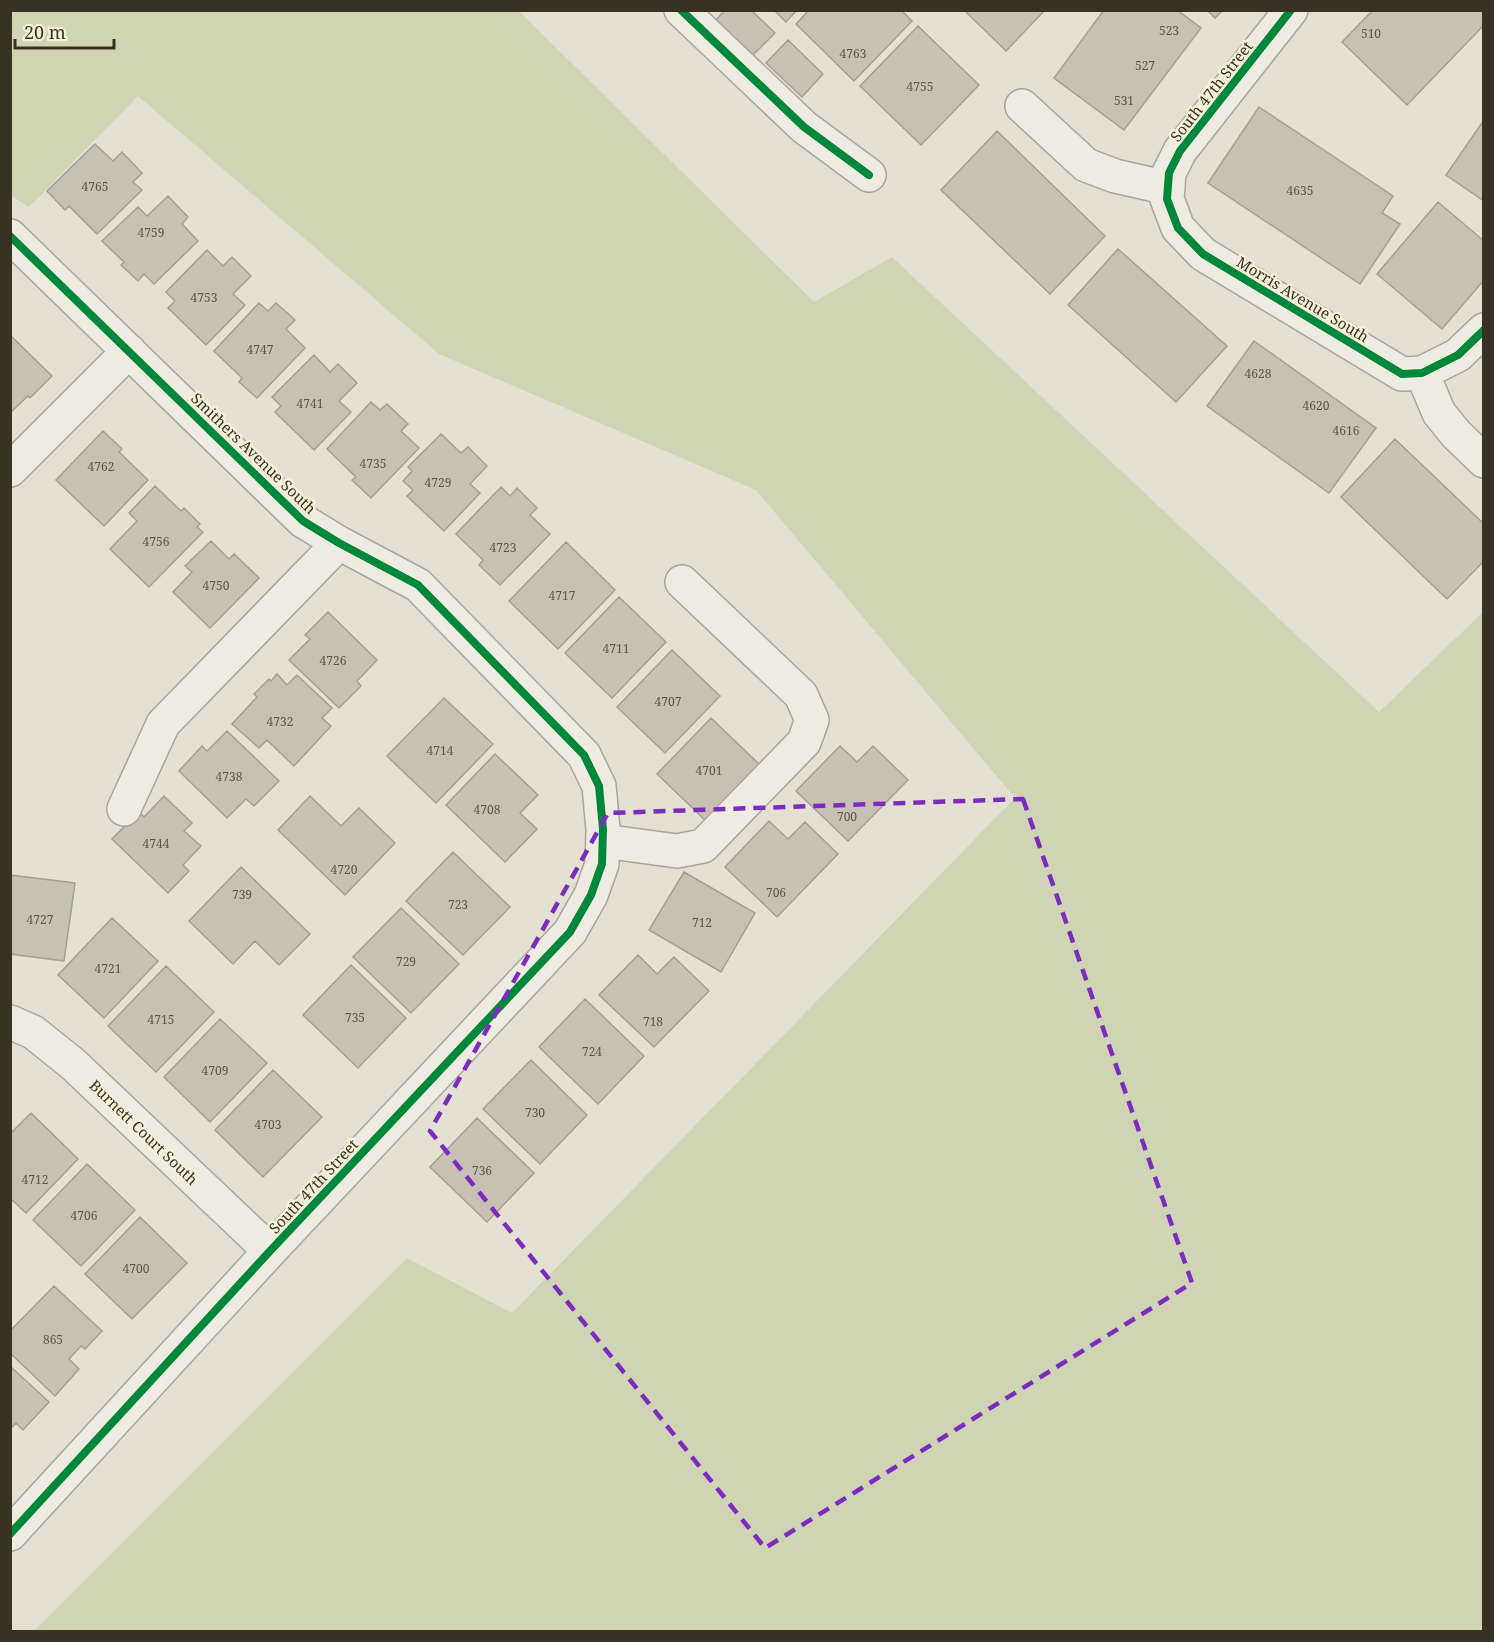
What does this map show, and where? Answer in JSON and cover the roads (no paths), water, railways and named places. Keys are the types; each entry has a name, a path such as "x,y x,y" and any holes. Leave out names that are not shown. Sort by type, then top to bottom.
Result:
{"street":[{"path":"681,10 804,127 869,175"},
{"name":"South 47th Street","path":"1178,228 1167,199 1169,173 1180,151 1291,10"},
{"path":"1022,106 1086,165 1115,176 1168,188"},
{"name":"Morris Avenue South","path":"1178,228 1203,254 1402,374 1422,373"},
{"name":"Smithers Avenue South","path":"10,236 303,521 418,585 584,755 599,786 603,841"},
{"path":"1484,330 1458,355 1422,373 1439,413 1456,434 1484,461"},
{"path":"10,470 129,351"},
{"path":"124,809 164,724 172,714 339,543"},
{"path":"603,841 677,851 703,846 804,742 812,720 801,695 682,582"},
{"name":"South 47th Street","path":"10,1534 270,1251 570,932 591,895 602,864 603,841"},
{"name":"Burnett Court South","path":"10,1022 33,1032 73,1064 270,1251"}]}
